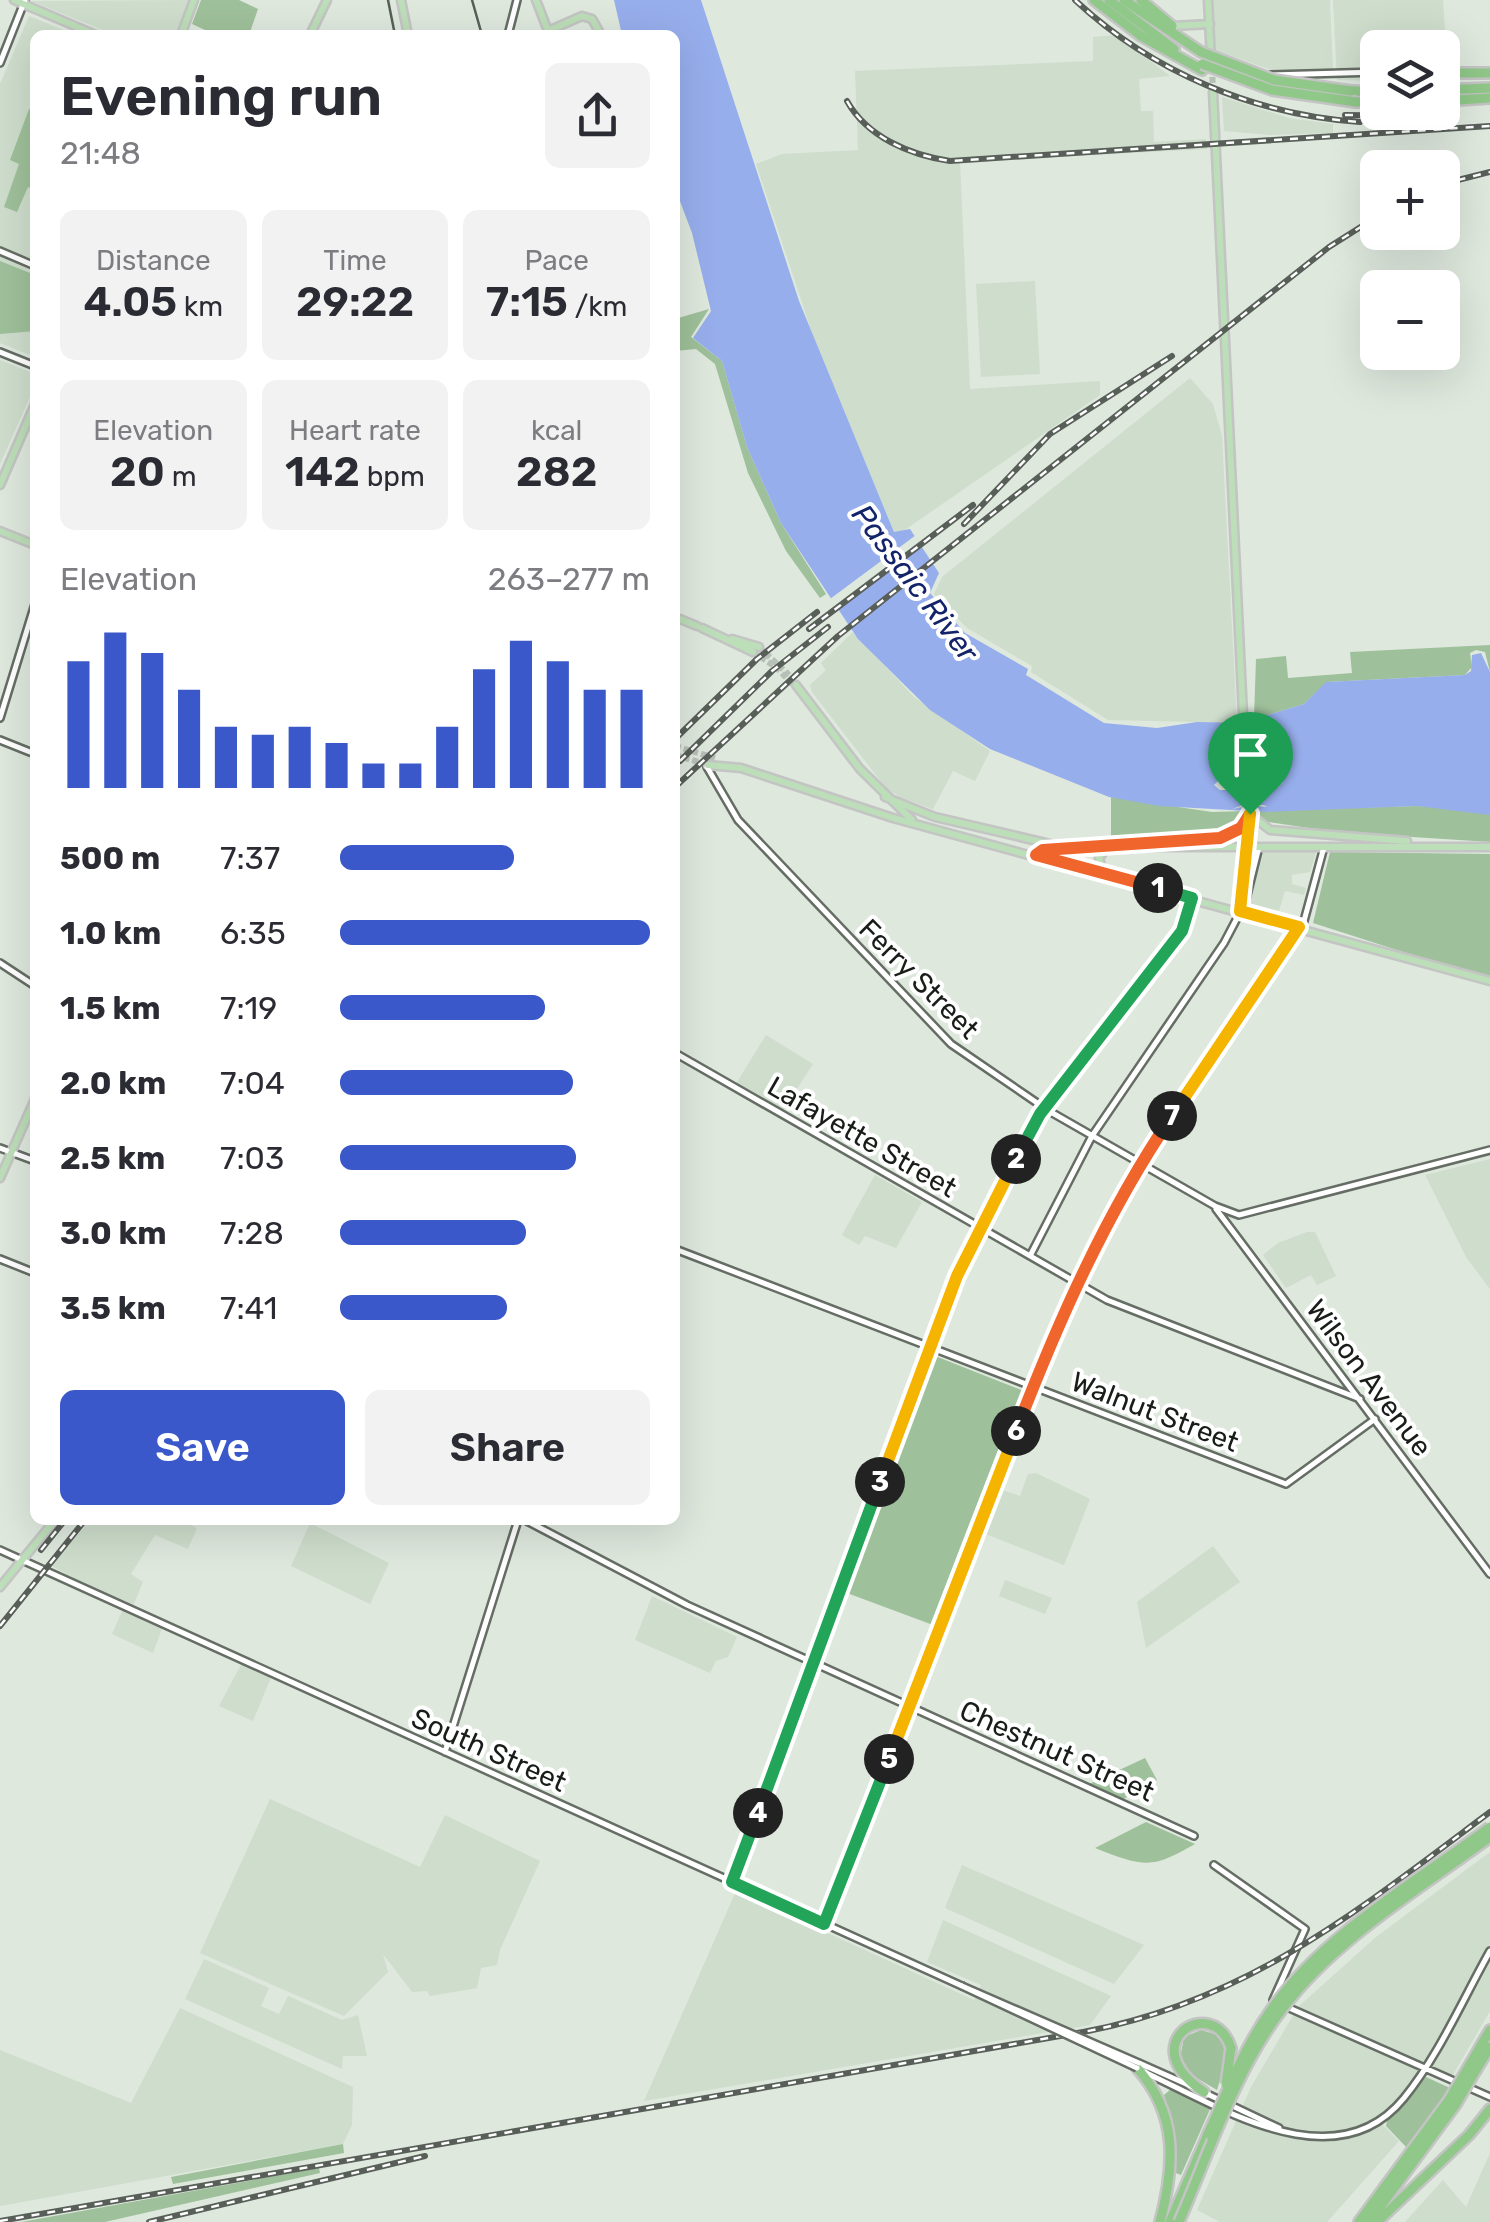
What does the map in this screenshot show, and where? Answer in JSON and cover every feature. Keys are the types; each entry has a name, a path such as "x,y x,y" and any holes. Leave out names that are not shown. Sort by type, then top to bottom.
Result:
{"highway":[{"path":"1094,0 1120,20 1205,66 1264,87 1360,95"},
{"path":"1108,0 1147,36"},
{"path":"1124,0 1147,19 1171,30"},
{"path":"1142,0 1171,30 1201,52 1274,80 1360,98"},
{"path":"1460,73 1490,73"},
{"path":"1460,89 1490,88"},
{"path":"1460,99 1490,98"},
{"path":"1170,2222 1251,2041 1290,1985 1340,1938 1490,1826"},
{"path":"1179,2222 1252,2056 1289,1999 1344,1946 1490,1838"},
{"path":"1204,2092 1185,2078 1173,2053 1179,2034 1193,2024 1208,2024 1221,2030 1230,2048 1229,2071 1208,2134"},
{"path":"1473,2068 1490,2030"},
{"path":"1369,2222 1490,2047"},
{"path":"1138,2065 1164,2104 1171,2155 1160,2222"},
{"path":"1359,2222 1452,2102"},
{"path":"1377,2222 1469,2136 1490,2109"}],"main road":[{"path":"183,30 194,0"},
{"path":"312,30 327,0"},
{"path":"401,0 407,30"},
{"path":"536,0 545,30"},
{"path":"1205,66 1210,24 1208,0"},
{"path":"20,1 85,30"},
{"path":"554,30 582,16 592,20 598,30"},
{"path":"1171,30 1210,24"},
{"path":"1213,92 1251,820 1240,911"},
{"path":"0,485 30,416"},
{"path":"0,531 30,543"},
{"path":"680,619 756,650"},
{"path":"797,687 885,797 917,824"},
{"path":"710,766 723,764 917,824 1490,981"},
{"path":"867,808 882,806 885,797"},
{"path":"885,797 910,809 962,824 1042,844 1089,848"},
{"path":"880,811 910,809"},
{"path":"1251,820 1270,830 1422,845"},
{"path":"1118,848 1220,838 1251,820"},
{"path":"1036,855 1043,850 1260,844 1490,847"},
{"path":"1103,873 1099,858 1107,848"},
{"path":"0,1178 30,1110"},
{"path":"0,1588 51,1525"}],"street":[{"path":"509,30 516,0"},
{"path":"0,63 20,1"},
{"path":"1205,66 1284,76 1360,73"},
{"path":"0,251 30,264"},
{"path":"0,352 30,364"},
{"path":"0,718 30,620"},
{"path":"0,740 30,752"},
{"name":"Ferry Street","path":"710,766 738,820 951,1044 1044,1108 1215,1206 1239,1215"},
{"path":"1030,1256 1092,1136 1193,993 1240,911 1260,844"},
{"path":"824,1924 1033,1386 1078,1284 1140,1164 1299,927 1325,844"},
{"path":"732,1882 930,1347 981,1228 1044,1108 1182,931 1192,898"},
{"path":"0,963 30,983"},
{"name":"Lafayette Street","path":"680,1056 1078,1284 1130,1310 1360,1399"},
{"path":"0,1148 30,1160"},
{"path":"1232,1229 1239,1215 1490,1150"},
{"name":"Wilson Avenue","path":"1215,1206 1490,1574"},
{"name":"Walnut Street","path":"680,1250 1286,1484 1374,1419"},
{"path":"0,1259 30,1271"},
{"path":"445,1752 520,1525"},
{"name":"Chestnut Street","path":"532,1525 688,1605 1194,1836"},
{"name":"South Street","path":"0,1550 1263,2125 1303,2136 1338,2136 1375,2123 1403,2100 1424,2068"},
{"path":"1214,1865 1305,1929 1273,2000 1490,2097"},
{"path":"1424,2068 1490,1952"},
{"name":"South Street","path":"1138,2065 1282,2129"}],"shaded area":[{"path":"190,0 178,30 103,30 31,1"},
{"path":"1209,0 1330,0 1333,72 1283,74 1212,49"},
{"path":"1333,0 1443,0 1445,30 1360,30 1360,81 1337,80"},
{"path":"29,16 64,30 30,30 30,355 0,343 0,84"},
{"path":"1116,35 1170,76 1139,79 1141,111 1153,111 1154,142 1206,139 1207,149 960,162 970,389 1100,381 1100,395 896,536 815,342 756,164 782,154 858,150 855,71 1093,61 1093,37"},
{"path":"1222,97 1289,118 1333,124 1333,133 1271,135 1224,131"},
{"path":"1035,281 1040,374 981,377 976,284"},
{"path":"0,360 30,372 30,397 0,464"},
{"path":"1190,378 1213,404 1222,436 1237,723 1108,720 1031,672 1032,666 967,628 934,594 942,577"},
{"path":"853,632 914,697 990,751 975,781 953,771 933,809 901,798 886,788 812,692 810,685 826,670 821,663"},
{"path":"1264,851 1316,852 1310,872 1292,875 1292,884 1306,888 1304,895 1285,891 1278,914 1249,906"},
{"path":"766,1035 813,1064 781,1114 734,1087"},
{"path":"1490,1159 1490,1289 1466,1257 1425,1175"},
{"path":"875,1175 922,1202 896,1248 865,1236 859,1245 842,1235"},
{"path":"1315,1232 1336,1276 1317,1285 1311,1275 1286,1288 1263,1255 1278,1243"},
{"path":"1036,1473 1090,1499 1064,1565 983,1533 999,1489 1020,1496 1028,1474"},
{"path":"86,1525 197,1528 188,1549 155,1535 131,1574 143,1582 131,1611 163,1626 153,1653 112,1634 124,1607 52,1566"},
{"path":"309,1525 389,1563 370,1604 291,1566"},
{"path":"1213,1546 1240,1582 1146,1648 1137,1602"},
{"path":"1005,1580 1052,1598 1045,1614 999,1596"},
{"path":"652,1596 737,1637 728,1657 716,1661 710,1673 635,1640"},
{"path":"243,1661 272,1675 253,1721 219,1706"},
{"path":"270,1799 420,1867 445,1815 540,1861 497,1965 481,1968 477,1988 430,1996 427,1991 412,1992 383,1954 388,1972 344,2016 200,1953"},
{"path":"1490,1852 1490,2011 1450,2080 1424,2066 1412,2090 1380,2122 1399,2141 1327,2222 1220,2222 1197,2210 1251,2087 1298,2007 1376,1937"},
{"path":"962,1865 1144,1945 1114,1984 945,1908"},
{"path":"736,1891 974,2000 981,1985 927,1962 943,1920 1111,1996 1090,2025 644,2101"},
{"path":"204,1959 269,1988 261,2006 279,2014 288,1996 342,2020 358,2015 367,2056 343,2056 342,2069 185,1999"},
{"path":"180,2008 353,2087 352,2125 343,2144 0,2206 0,2050 131,2103"},
{"path":"1490,2153 1490,2222 1405,2222 1443,2180 1466,2207"}],"green space":[{"path":"201,0 239,0 258,9 251,30 205,30 192,24"},
{"path":"30,109 30,188 17,212 4,207 19,164 10,160"},
{"path":"0,261 30,273 30,331 0,334"},
{"path":"709,309 691,337 722,361 747,447 781,523 826,594 820,598 786,551 748,473 715,364 696,349 680,351 680,318"},
{"path":"1490,645 1490,672 1485,652 1476,650 1470,653 1472,667 1465,675 1327,682 1304,704 1254,719 1256,659 1286,656 1288,678 1352,673 1350,652"},
{"path":"1111,797 1212,812 1417,806 1484,811 1490,815 1490,842 1336,832 1261,821 1240,822 1215,835 1118,842 1111,837"},
{"path":"1330,852 1490,854 1490,980 1313,923"},
{"path":"935,1356 1024,1391 933,1625 847,1593"},
{"path":"1145,1758 1157,1780 1120,1801 1085,1786"},
{"path":"1146,1822 1195,1844 1150,1862 1128,1860 1095,1848"},
{"path":"1201,2030 1222,2036 1226,2060 1217,2090 1183,2070 1186,2065 1180,2058 1184,2037"},
{"path":"1426,2077 1450,2088 1408,2149 1386,2126 1387,2121"},
{"path":"1171,2089 1211,2107 1181,2175 1173,2172 1173,2125 1164,2095"},
{"path":"343,2144 344,2153 173,2184 171,2177"},
{"path":"319,2168 320,2173 105,2222 21,2222"}],"water":[{"name":"Passaic River","path":"614,0 701,0 799,301 894,532 910,529 939,573 930,593 965,633 1028,669 1026,675 1104,723 1157,728 1197,722 1253,723 1254,719 1304,704 1326,682 1465,675 1471,671 1472,655 1481,653 1490,672 1490,815 1417,806 1266,812 1159,806 1109,797 990,749 930,710 858,639 781,523 747,447 722,361 693,338 711,311 680,201 680,30 621,30"}],"pier":[{"path":"916,535 923,545 834,612 826,602"},
{"path":"1239,723 1252,723 1254,759 1263,758 1254,761 1254,776 1275,776 1283,782 1278,787 1255,789 1256,805 1267,807 1256,806 1259,817 1242,817 1243,807 1232,809 1243,805 1242,790 1220,790 1214,785 1220,779 1242,777 1241,762 1232,759 1241,760"}],"tunnel":[{"path":"1212,68 1213,92"},
{"path":"759,647 789,675"},
{"path":"753,652 777,668 794,686"},
{"path":"680,748 715,758"},
{"path":"680,757 708,765"}],"tram line":[{"path":"388,0 394,30"},
{"path":"472,0 481,30"}],"railway":[{"path":"1075,0 1137,48 1207,85 1282,110 1360,122"},
{"path":"847,101 866,125 891,142 950,161 1490,126"},
{"path":"1345,115 1360,115"},
{"path":"1460,180 1490,172"},
{"path":"680,782 838,636 1329,247 1360,227"},
{"path":"964,524 1050,434 1172,356"},
{"path":"809,629 973,505"},
{"path":"680,734 757,659 817,612"},
{"path":"680,761 772,671 828,627"},
{"path":"41,1550 61,1525"},
{"path":"0,1626 81,1525"},
{"path":"0,2221 1083,2032 1142,2018 1250,1975 1299,1947 1347,1917 1490,1812"},
{"path":"149,2222 425,2156"}],"route":[{"path":"1250,814 1240,911 1299,927 1140,1164 1052,1338 824,1924 732,1882 957,1276 1040,1114 1182,931 1192,898 1036,855 1043,850 1072,852 1220,838 1241,828 1250,814"}]}
